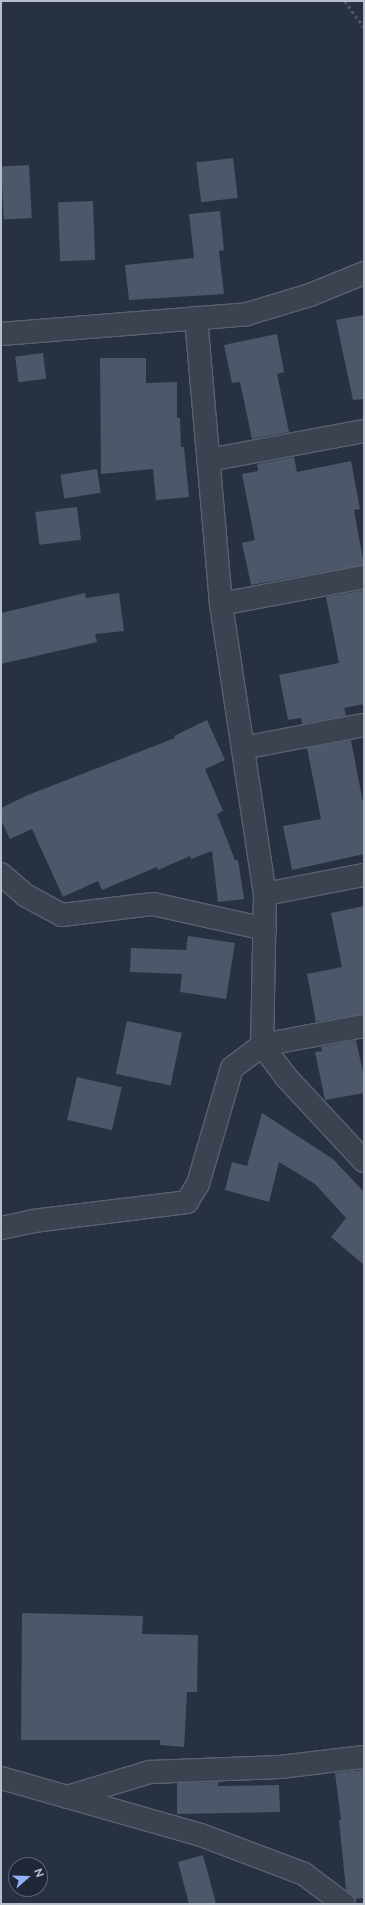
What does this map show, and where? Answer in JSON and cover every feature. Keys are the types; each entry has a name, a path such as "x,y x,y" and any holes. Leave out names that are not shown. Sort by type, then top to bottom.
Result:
{"street":[{"path":"1,334 247,314 310,295 364,273"},
{"path":"196,318 221,604 265,894 262,1045 285,1076 364,1161"},
{"path":"209,460 364,431"},
{"path":"221,604 364,578"},
{"path":"243,748 364,725"},
{"path":"1,874 25,895 62,915 154,904 264,929"},
{"path":"265,894 364,875"},
{"path":"1,1228 33,1221 187,1202 198,1184 232,1068 262,1045 364,1026"},
{"path":"67,1797 150,1772 280,1767 364,1757"},
{"path":"1,1778 201,1835 304,1874 344,1904"}],"path":[{"path":"345,1 364,27"}],"building":[{"path":"233,158 238,198 201,202 196,163"},
{"path":"29,165 32,218 4,219 1,166"},
{"path":"93,201 95,260 60,261 58,202"},
{"path":"220,211 224,250 219,251 224,294 129,300 125,265 194,258 189,214"},
{"path":"364,315 364,399 353,400 336,320"},
{"path":"277,334 284,372 277,374 289,432 252,439 240,382 232,383 224,345"},
{"path":"43,353 46,379 18,382 15,356"},
{"path":"100,358 146,358 146,383 177,382 177,418 180,418 181,447 184,447 189,497 156,500 153,469 101,474"},
{"path":"294,457 297,472 351,461 360,509 354,510 364,565 251,585 242,543 255,540 242,474 258,471 257,464"},
{"path":"97,469 101,493 64,498 60,475"},
{"path":"77,507 81,540 39,545 35,512"},
{"path":"364,590 364,704 344,708 346,716 302,724 301,718 288,720 279,675 339,663 326,597"},
{"path":"85,593 86,598 119,593 124,631 95,634 97,642 1,664 1,613"},
{"path":"207,720 225,760 205,769 223,811 217,814 235,860 238,860 244,899 218,902 212,851 191,859 190,856 158,870 157,867 102,890 98,881 63,897 32,829 10,839 1,820 1,808 28,795 175,738 174,736"},
{"path":"351,740 364,808 364,854 292,870 283,826 321,819 307,748"},
{"path":"364,906 364,1014 316,1022 307,974 342,967 331,913"},
{"path":"188,936 235,943 226,999 180,992 182,974 130,972 131,948 186,950"},
{"path":"127,1021 182,1033 171,1085 116,1074"},
{"path":"356,1040 364,1078 364,1093 325,1100 315,1052 322,1051 321,1047"},
{"path":"77,1077 122,1087 112,1130 67,1120"},
{"path":"262,1113 333,1159 364,1192 364,1265 331,1237 346,1218 315,1184 279,1162 269,1202 225,1190 232,1162 247,1166"},
{"path":"22,1613 143,1616 142,1634 198,1635 197,1692 187,1692 184,1747 160,1745 160,1740 21,1740"},
{"path":"364,1770 364,1898 355,1899 346,1890 339,1820 341,1819 335,1773"},
{"path":"218,1782 218,1786 279,1785 280,1812 177,1814 177,1783"},
{"path":"203,1855 216,1904 189,1904 178,1862"}]}
